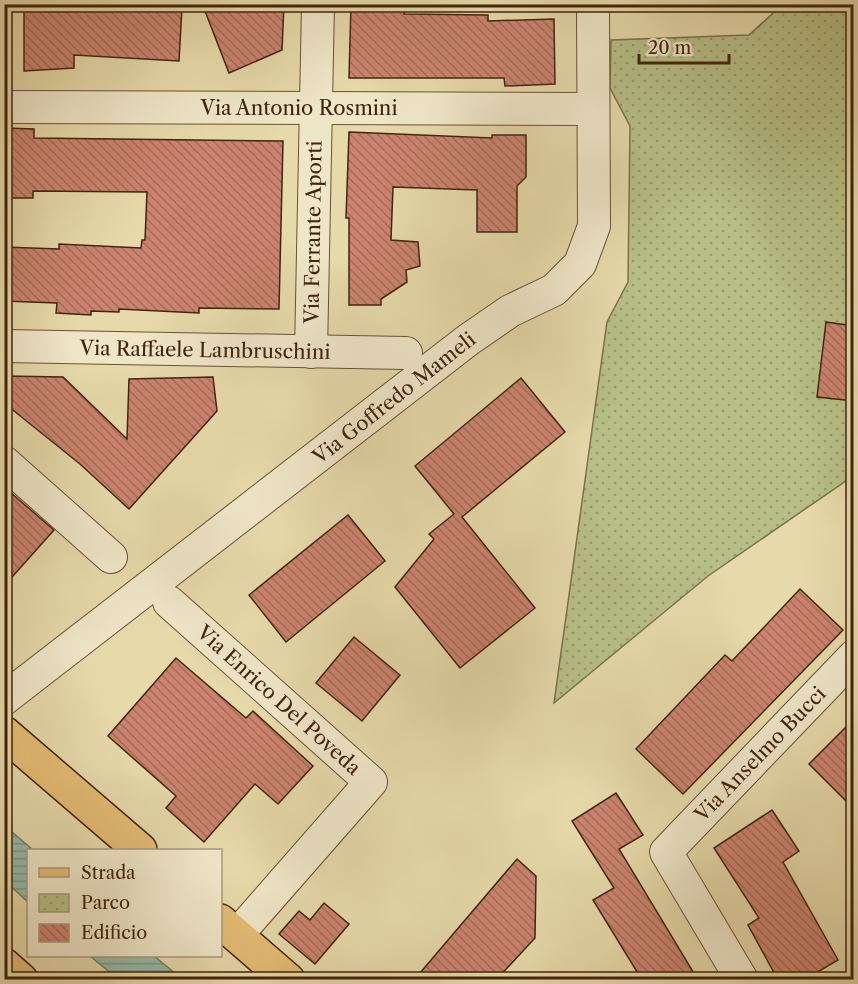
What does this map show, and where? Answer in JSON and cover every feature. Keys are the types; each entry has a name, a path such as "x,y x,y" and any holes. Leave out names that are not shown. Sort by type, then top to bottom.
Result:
{"main road":[{"path":"4,733 139,849"},
{"path":"229,928 288,980"},
{"path":"4,965 21,980"}],"street":[{"name":"Via Ferrante Aporti","path":"311,352 318,4"},
{"name":"Via Goffredo Mameli","path":"4,699 468,339 510,311 554,290 580,264 594,226 593,4"},
{"name":"Via Antonio Rosmini","path":"4,107 593,109"},
{"name":"Via Raffaele Lambruschini","path":"4,346 406,353"},
{"path":"4,462 111,557"},
{"name":"Via Enrico Del Poveda","path":"169,602 371,782 229,928"},
{"name":"Via Anselmo Bucci","path":"742,980 666,852 854,656"}],"green space":[{"path":"782,5 853,5 853,476 708,576 554,703 607,322 628,282 630,126 610,88 611,40 749,35"}],"shaded area":[{"path":"5,826 32,849 27,849 27,901 5,881"},
{"path":"91,957 155,957 182,979 118,979"}],"building":[{"path":"116,4 182,7 179,61 74,55 74,68 24,71 24,7 116,7"},
{"path":"222,4 284,4 282,50 229,73 205,11"},
{"path":"351,4 405,4 404,14 488,15 488,21 554,19 555,84 505,86 504,78 349,78"},
{"path":"4,128 34,129 34,138 283,141 279,309 199,308 199,313 119,309 119,312 91,311 91,315 56,313 57,303 4,301 4,247 59,249 59,244 141,248 142,240 145,240 147,192 33,191 33,198 4,198"},
{"path":"349,132 492,138 492,135 526,135 526,177 517,186 517,232 477,232 477,190 393,187 391,240 418,242 420,266 406,270 407,282 381,299 381,305 349,305 349,218 346,218"},
{"path":"826,322 854,326 854,401 817,397"},
{"path":"4,376 63,377 127,439 129,379 213,377 217,411 129,509 80,464 4,403"},
{"path":"521,378 565,432 462,517 535,608 460,668 395,587 434,539 429,534 454,514 415,466"},
{"path":"4,487 54,530 4,586"},
{"path":"348,515 385,561 286,642 249,595"},
{"path":"800,589 843,630 683,794 636,749 725,655 732,661"},
{"path":"354,637 400,675 362,721 316,683"},
{"path":"176,658 246,718 253,711 313,766 278,804 255,784 204,842 166,808 176,796 108,736"},
{"path":"854,719 854,809 809,764"},
{"path":"616,793 643,835 619,849 698,980 642,980 593,900 614,888 572,821"},
{"path":"772,810 799,851 783,862 838,960 804,980 778,980 748,925 759,918 714,848"},
{"path":"517,859 536,876 535,938 496,980 414,980"},
{"path":"324,903 349,924 315,964 279,934 299,911 310,920"}]}
